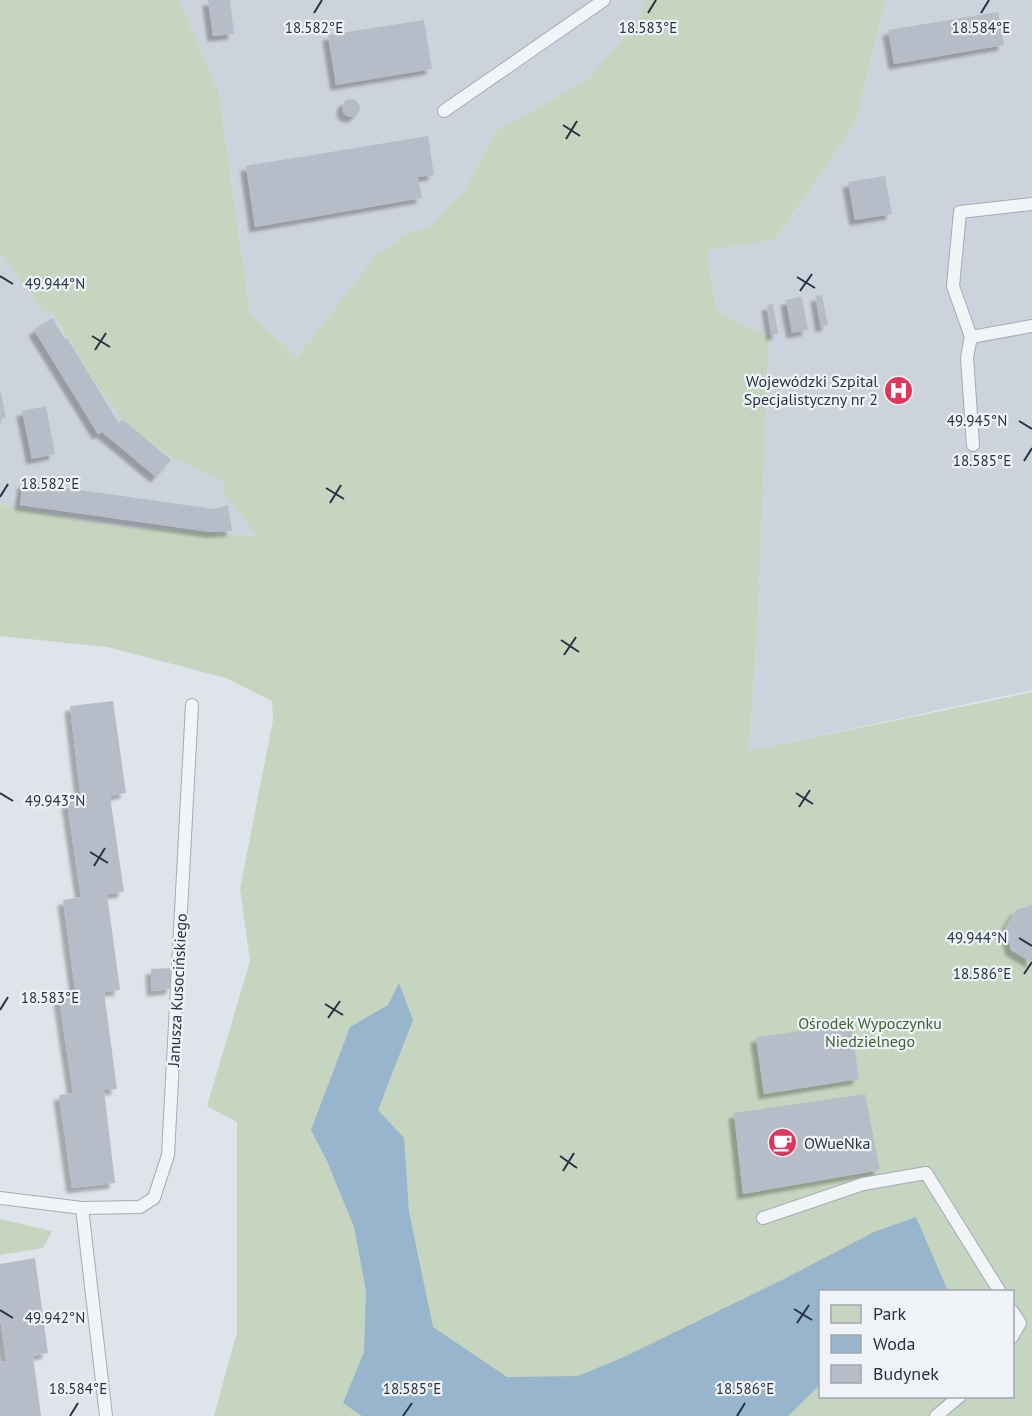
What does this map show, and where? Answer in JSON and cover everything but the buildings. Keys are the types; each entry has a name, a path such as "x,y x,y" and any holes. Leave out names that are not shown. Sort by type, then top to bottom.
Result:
{"lane":[{"path":"444,111 604,0"},
{"path":"973,445 967,357 970,337 953,286 960,212 1032,204"},
{"path":"970,337 1032,326"},
{"name":"Janusza Kusocińskiego","path":"0,1198 82,1208 140,1207 154,1198 168,1155 192,705"},
{"path":"763,1218 862,1184 926,1173 999,1290"},
{"path":"82,1208 106,1415"},
{"path":"1014,1314 1020,1323 1014,1334"},
{"path":"936,1416 958,1398"}],"shaded area":[{"path":"179,0 645,0 638,22 588,79 496,131 464,191 428,229 410,231 375,256 297,357 250,313 219,93"},
{"name":"Wojewódzki Szpital Specjalistyczny nr 2","path":"885,0 1032,0 1032,690 749,751 758,616 769,336 717,312 707,250 777,238 856,122"},
{"path":"0,252 47,315 52,312 89,373 169,456 223,480 225,496 258,536 113,526 0,504"}],"green space":[{"name":"Ośrodek Wypoczynku Niedzielnego","path":"0,0 179,0 219,93 250,313 297,357 375,256 410,231 428,229 464,191 496,131 588,79 638,22 645,0 885,0 856,122 776,239 707,250 717,312 769,336 758,616 749,751 1032,692 1032,1416 214,1416 237,1332 237,1122 207,1106 250,961 240,889 273,720 272,701 226,678 107,647 0,636 0,504 113,526 257,536 225,496 222,480 169,456 127,426 89,373 52,312 47,316 0,252"},
{"path":"0,1219 52,1231 43,1248 0,1255"}],"water":[{"path":"399,983 413,1020 378,1110 404,1138 409,1212 433,1327 507,1377 578,1376 626,1356 874,1232 916,1217 948,1290 819,1290 819,1386 788,1416 362,1416 343,1403 364,1352 366,1291 354,1227 327,1161 311,1130 350,1027 388,1005"}],"place":[{"name":"Wojewódzki Szpital Specjalistyczny nr 2","path":"899,390"},
{"name":"OWueNka","path":"783,1143"}]}
